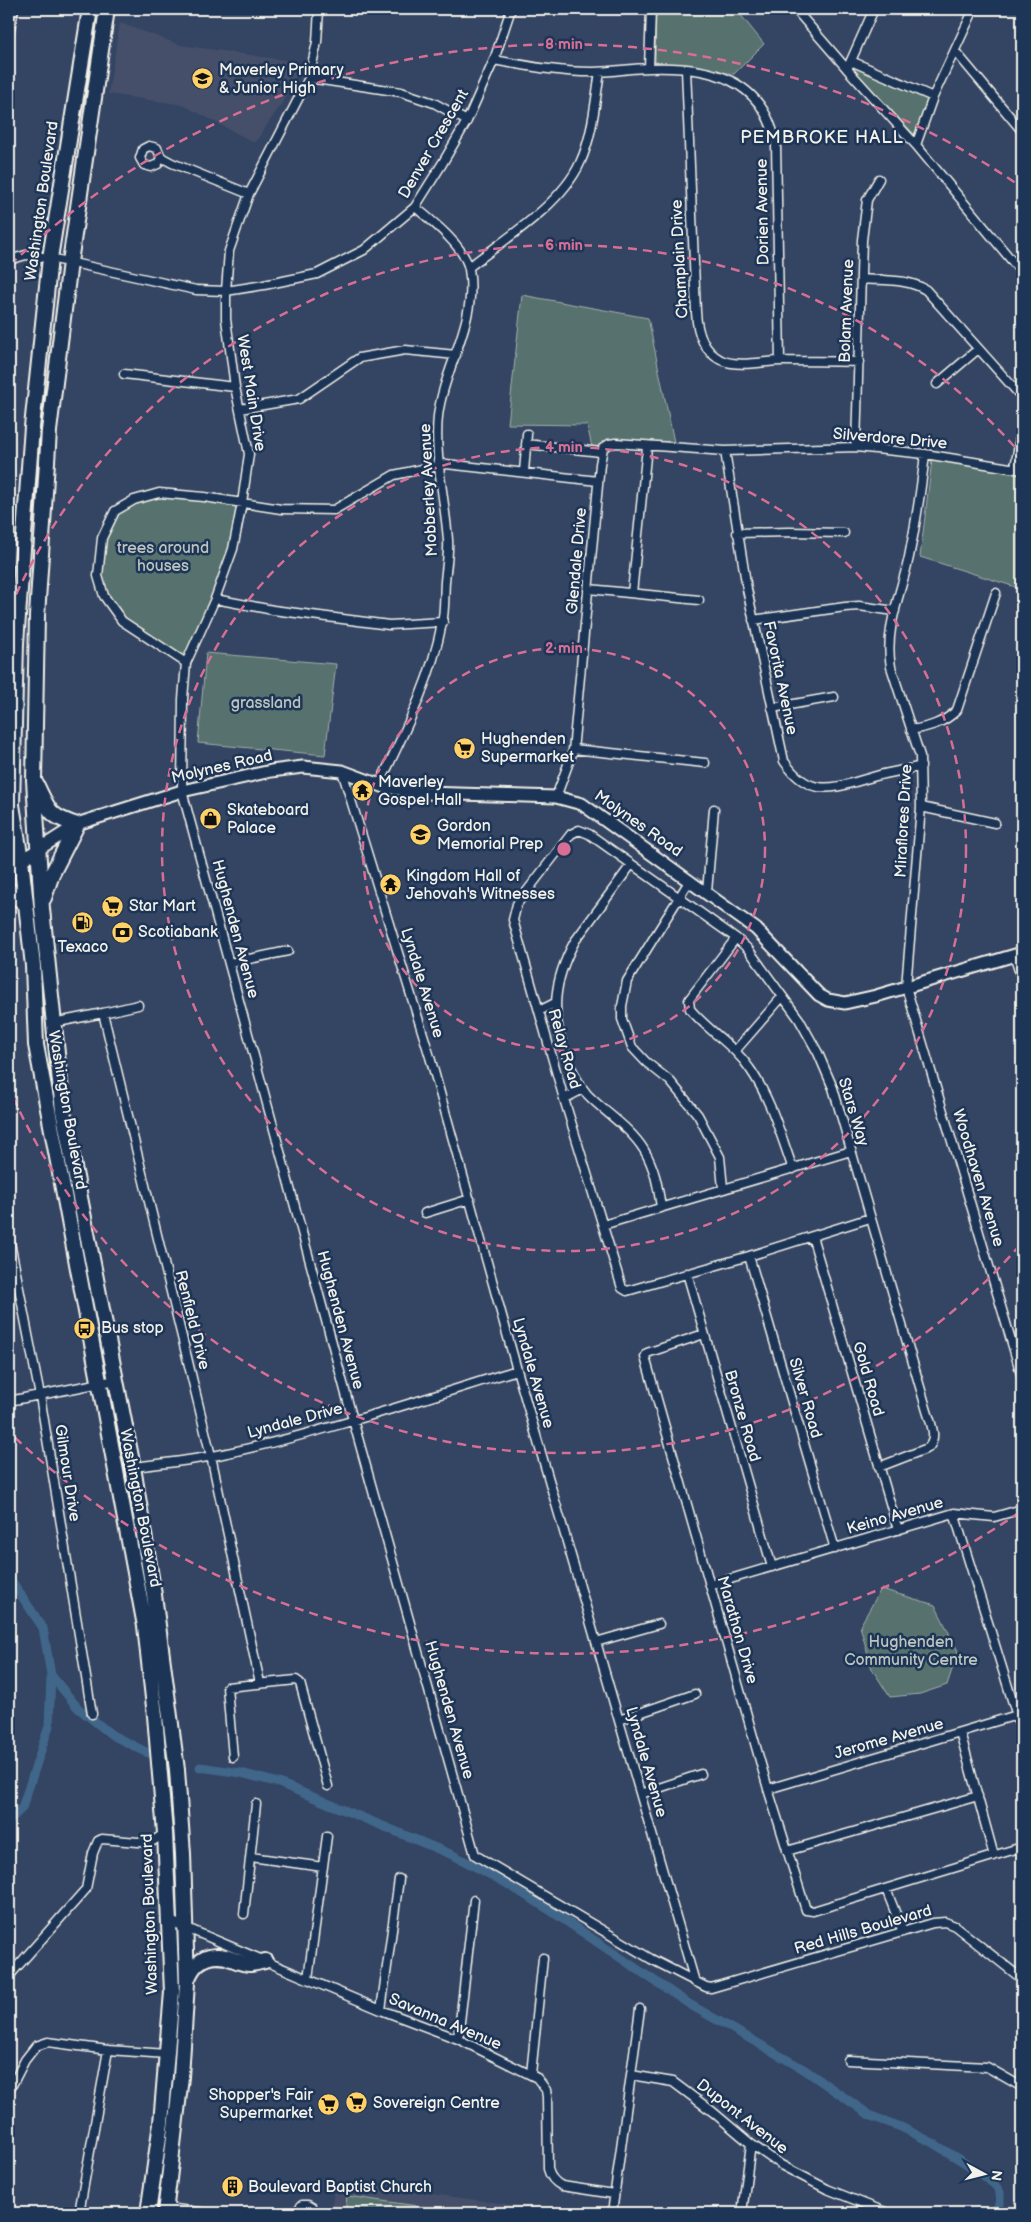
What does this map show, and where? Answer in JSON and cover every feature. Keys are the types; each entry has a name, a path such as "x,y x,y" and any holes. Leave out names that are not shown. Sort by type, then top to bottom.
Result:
{"highway":[{"name":"Washington Boulevard","path":"90,9 50,258 32,427 16,643 10,811 13,864 26,905 33,966 36,1045 145,1626 155,1716 165,1833 172,1992 161,2123 148,2213"},
{"name":"Washington Boulevard","path":"107,9 70,262 49,431 37,616 34,780 42,908 63,1111 133,1467 155,1605 177,1770 183,1854 187,1983 182,2077 166,2211"},
{"path":"34,780 53,814 58,819 77,825 52,874 42,908"},
{"path":"9,890 26,905"},
{"path":"187,1983 190,1972 199,1962 210,1956 224,1957 249,1964 264,1961"}],"main road":[{"name":"Molynes Road","path":"13,864 77,825 182,790 272,771 303,767 342,771 379,785 426,793 556,797 582,804 756,929 819,995 828,1000 845,1003 1018,954"}],"street":[{"path":"9,35 14,9"},
{"name":"West Main Drive","path":"182,790 183,699 186,663 215,599 233,548 242,503 248,454 235,387 226,319 229,251 249,194 309,78 317,42 319,9"},
{"name":"Denver Crescent","path":"9,260 26,255 50,258 196,290 226,290 264,285 317,274 364,250 415,207 467,122 494,60 511,9"},
{"path":"649,68 651,9"},
{"path":"794,9 916,145 1022,273"},
{"path":"847,69 874,9"},
{"path":"916,145 933,97 974,9"},
{"path":"955,51 1022,132"},
{"name":"Dorien Avenue","path":"494,60 561,71 600,72 649,68 686,69 718,74 736,83 752,95 769,118 776,144 780,361"},
{"path":"850,61 933,97"},
{"name":"Champlain Drive","path":"686,69 697,327 703,342 711,352 722,360 736,363 780,361 859,362"},
{"path":"415,207 438,226 457,248 469,267 535,216 570,181 588,141 600,72"},
{"path":"309,78 401,92 434,103 467,122"},
{"path":"161,157 249,194"},
{"name":"Bolam Avenue","path":"856,447 862,240 867,200 879,179"},
{"name":"Mobberley Avenue","path":"379,785 421,698 432,667 443,622 448,541 443,465 436,438 438,413 462,341 470,283 469,267"},
{"path":"861,279 917,285 926,290 977,350 1020,394 1022,400"},
{"path":"240,408 299,399 359,358 405,350 456,355"},
{"path":"937,384 977,350"},
{"path":"124,374 235,387"},
{"path":"1019,469 1022,426"},
{"path":"524,472 527,434"},
{"path":"526,444 601,452 609,444 725,451"},
{"path":"632,593 647,447"},
{"name":"Silverdore Drive","path":"725,451 856,447 925,454 1019,469"},
{"name":"Favorita Avenue","path":"725,451 737,533 753,620 784,761 792,773 814,787 825,789 921,766"},
{"name":"Glendale Drive","path":"556,797 573,749 601,452"},
{"name":"Miraflores Drive","path":"906,987 921,807 921,766 920,756 889,652 891,624 914,528 925,454"},
{"path":"186,663 122,621 104,596 98,576 102,538 116,511 134,500 159,493 282,509 334,510 394,475 443,465 598,481"},
{"path":"737,533 844,534"},
{"path":"589,589 698,600"},
{"path":"911,730 931,726 949,718 957,710 996,593"},
{"path":"215,599 273,610 389,625 443,622"},
{"path":"753,620 859,606 895,611"},
{"path":"772,708 834,697"},
{"path":"573,749 705,763"},
{"name":"Lyndale Avenue","path":"342,771 430,1056 517,1370 695,1982"},
{"name":"Hughenden Avenue","path":"182,790 353,1420 475,1855"},
{"path":"921,807 996,823"},
{"path":"707,892 714,809"},
{"name":"Stars Way","path":"579,830 589,834 679,897 736,938 748,949 800,1019 824,1067 851,1151 933,1433 933,1442 928,1448 879,1467"},
{"name":"Relay Road","path":"579,830 571,834 517,904 513,916 514,925 564,1099 622,1288 627,1291 687,1273"},
{"path":"631,865 571,948 560,976 555,1003 557,1022 570,1066 583,1088 635,1138 643,1149 657,1180 661,1207"},
{"path":"690,880 627,981 622,1006 622,1019 632,1047 646,1062 670,1081 698,1115 720,1157 724,1188"},
{"path":"736,938 691,997 689,1005 693,1013 735,1051 750,1068 762,1089 793,1169"},
{"path":"230,963 288,950"},
{"path":"1018,954 1022,980"},
{"name":"Woodhaven Avenue","path":"906,987 1022,1377"},
{"path":"735,1051 782,997"},
{"path":"539,1011 555,1003"},
{"path":"53,1023 138,1005"},
{"name":"Renfield Drive","path":"102,1013 211,1456 260,1683"},
{"path":"564,1099 583,1088"},
{"path":"603,1225 851,1151"},
{"path":"425,1213 470,1199"},
{"path":"687,1273 749,1256 870,1218"},
{"name":"Gold Road","path":"812,1236 898,1530"},
{"name":"Gilmour Drive","path":"9,1237 40,1396 92,1714"},
{"name":"Silver Road","path":"749,1256 835,1548"},
{"name":"Bronze Road","path":"687,1273 772,1567"},
{"name":"Marathon Drive","path":"704,1334 646,1354 768,1789 806,1910 809,1912 886,1889"},
{"name":"Lyndale Drive","path":"133,1467 211,1456 353,1420 517,1370"},
{"path":"9,1401 116,1380"},
{"path":"954,1513 994,1517 1022,1509"},
{"name":"Keino Avenue","path":"710,1585 954,1513 1022,1732"},
{"path":"596,1642 659,1624"},
{"path":"233,1757 227,1687 296,1680 300,1683 328,1786"},
{"path":"619,1720 695,1694"},
{"name":"Jerome Avenue","path":"768,1789 1017,1715"},
{"path":"960,1732 994,1856"},
{"path":"640,1794 701,1774"},
{"path":"788,1851 978,1796"},
{"path":"244,1914 256,1804"},
{"path":"9,1976 86,1889 93,1853 98,1841 102,1839 150,1843 165,1833"},
{"path":"308,1979 327,1836"},
{"path":"903,1932 886,1889 1022,1848"},
{"name":"Red Hills Boulevard","path":"475,1855 643,1954 695,1982 711,1988 933,1923 946,1922 955,1926 1022,1979"},
{"path":"250,1857 323,1867"},
{"path":"381,2010 400,1879"},
{"path":"458,2039 474,1900"},
{"name":"Savanna Avenue","path":"168,1920 184,1929 381,2010 458,2039 531,2074 537,2078 546,2090 548,2169 552,2180 562,2186 614,2194"},
{"path":"531,2074 543,1958"},
{"path":"612,2213 640,2009"},
{"path":"9,2091 25,2060 36,2046 48,2042 108,2050 167,2054"},
{"path":"79,2213 108,2050"},
{"path":"848,2060 987,2067 1022,2087"},
{"name":"Dupont Avenue","path":"631,2075 673,2082 781,2166 870,2210 888,2213"},
{"path":"742,2213 751,2144"},
{"path":"295,2213 302,2205 308,2204 314,2208 313,2213"},
{"path":"166,2211 207,2213"}],"shaded area":[{"name":"Maverley Primary & Junior High","path":"120,23 181,45 298,62 302,65 282,103 255,143 183,105 108,94"},
{"path":"335,2181 543,2209 542,2213 331,2213"}],"green space":[{"path":"656,9 736,9 764,44 734,74 655,62"},
{"path":"854,62 928,99 916,136 848,66"},
{"path":"522,295 648,318 674,442 609,440 599,446 592,447 587,425 508,424"},
{"path":"932,460 1014,470 1022,474 1022,589 920,557"},
{"name":"trees around houses","path":"159,493 240,506 233,549 186,663 133,628 119,615 108,601 101,584 98,563 102,539 115,511"},
{"name":"grassland","path":"206,653 336,664 325,755 198,743"},
{"name":"Hughenden Community Centre","path":"881,1589 935,1605 958,1651 947,1685 920,1694 890,1697 872,1669 860,1626"},
{"path":"347,2196 466,2213 345,2213"}],"waterway":[{"path":"9,1577 43,1628 51,1675 49,1726 22,1808 9,1821"},
{"path":"51,1675 78,1708 112,1735 148,1753"},
{"path":"200,1767 241,1773 279,1783 455,1856 504,1882 551,1911 689,2004 805,2070 871,2116 901,2127 933,2143 968,2165 995,2185 1000,2192 996,2213"}],"place":[{"name":"Maverley Primary & Junior High","path":"203,79"},
{"name":"Hughenden Supermarket","path":"465,748"},
{"name":"Maverley Gospel Hall","path":"362,791"},
{"name":"Skateboard Palace","path":"211,819"},
{"name":"Gordon Memorial Prep","path":"421,835"},
{"name":"Kingdom Hall of Jehovah's Witnesses","path":"390,885"},
{"name":"Star Mart","path":"113,906"},
{"name":"Texaco","path":"83,923"},
{"name":"Scotiabank","path":"122,932"},
{"name":"Bus stop","path":"85,1328"},
{"name":"Sovereign Centre","path":"357,2103"},
{"name":"Shopper's Fair Supermarket","path":"329,2104"},
{"name":"Boulevard Baptist Church","path":"232,2187"}],"district":[{"name":"PEMBROKE HALL","path":"822,137"}]}
